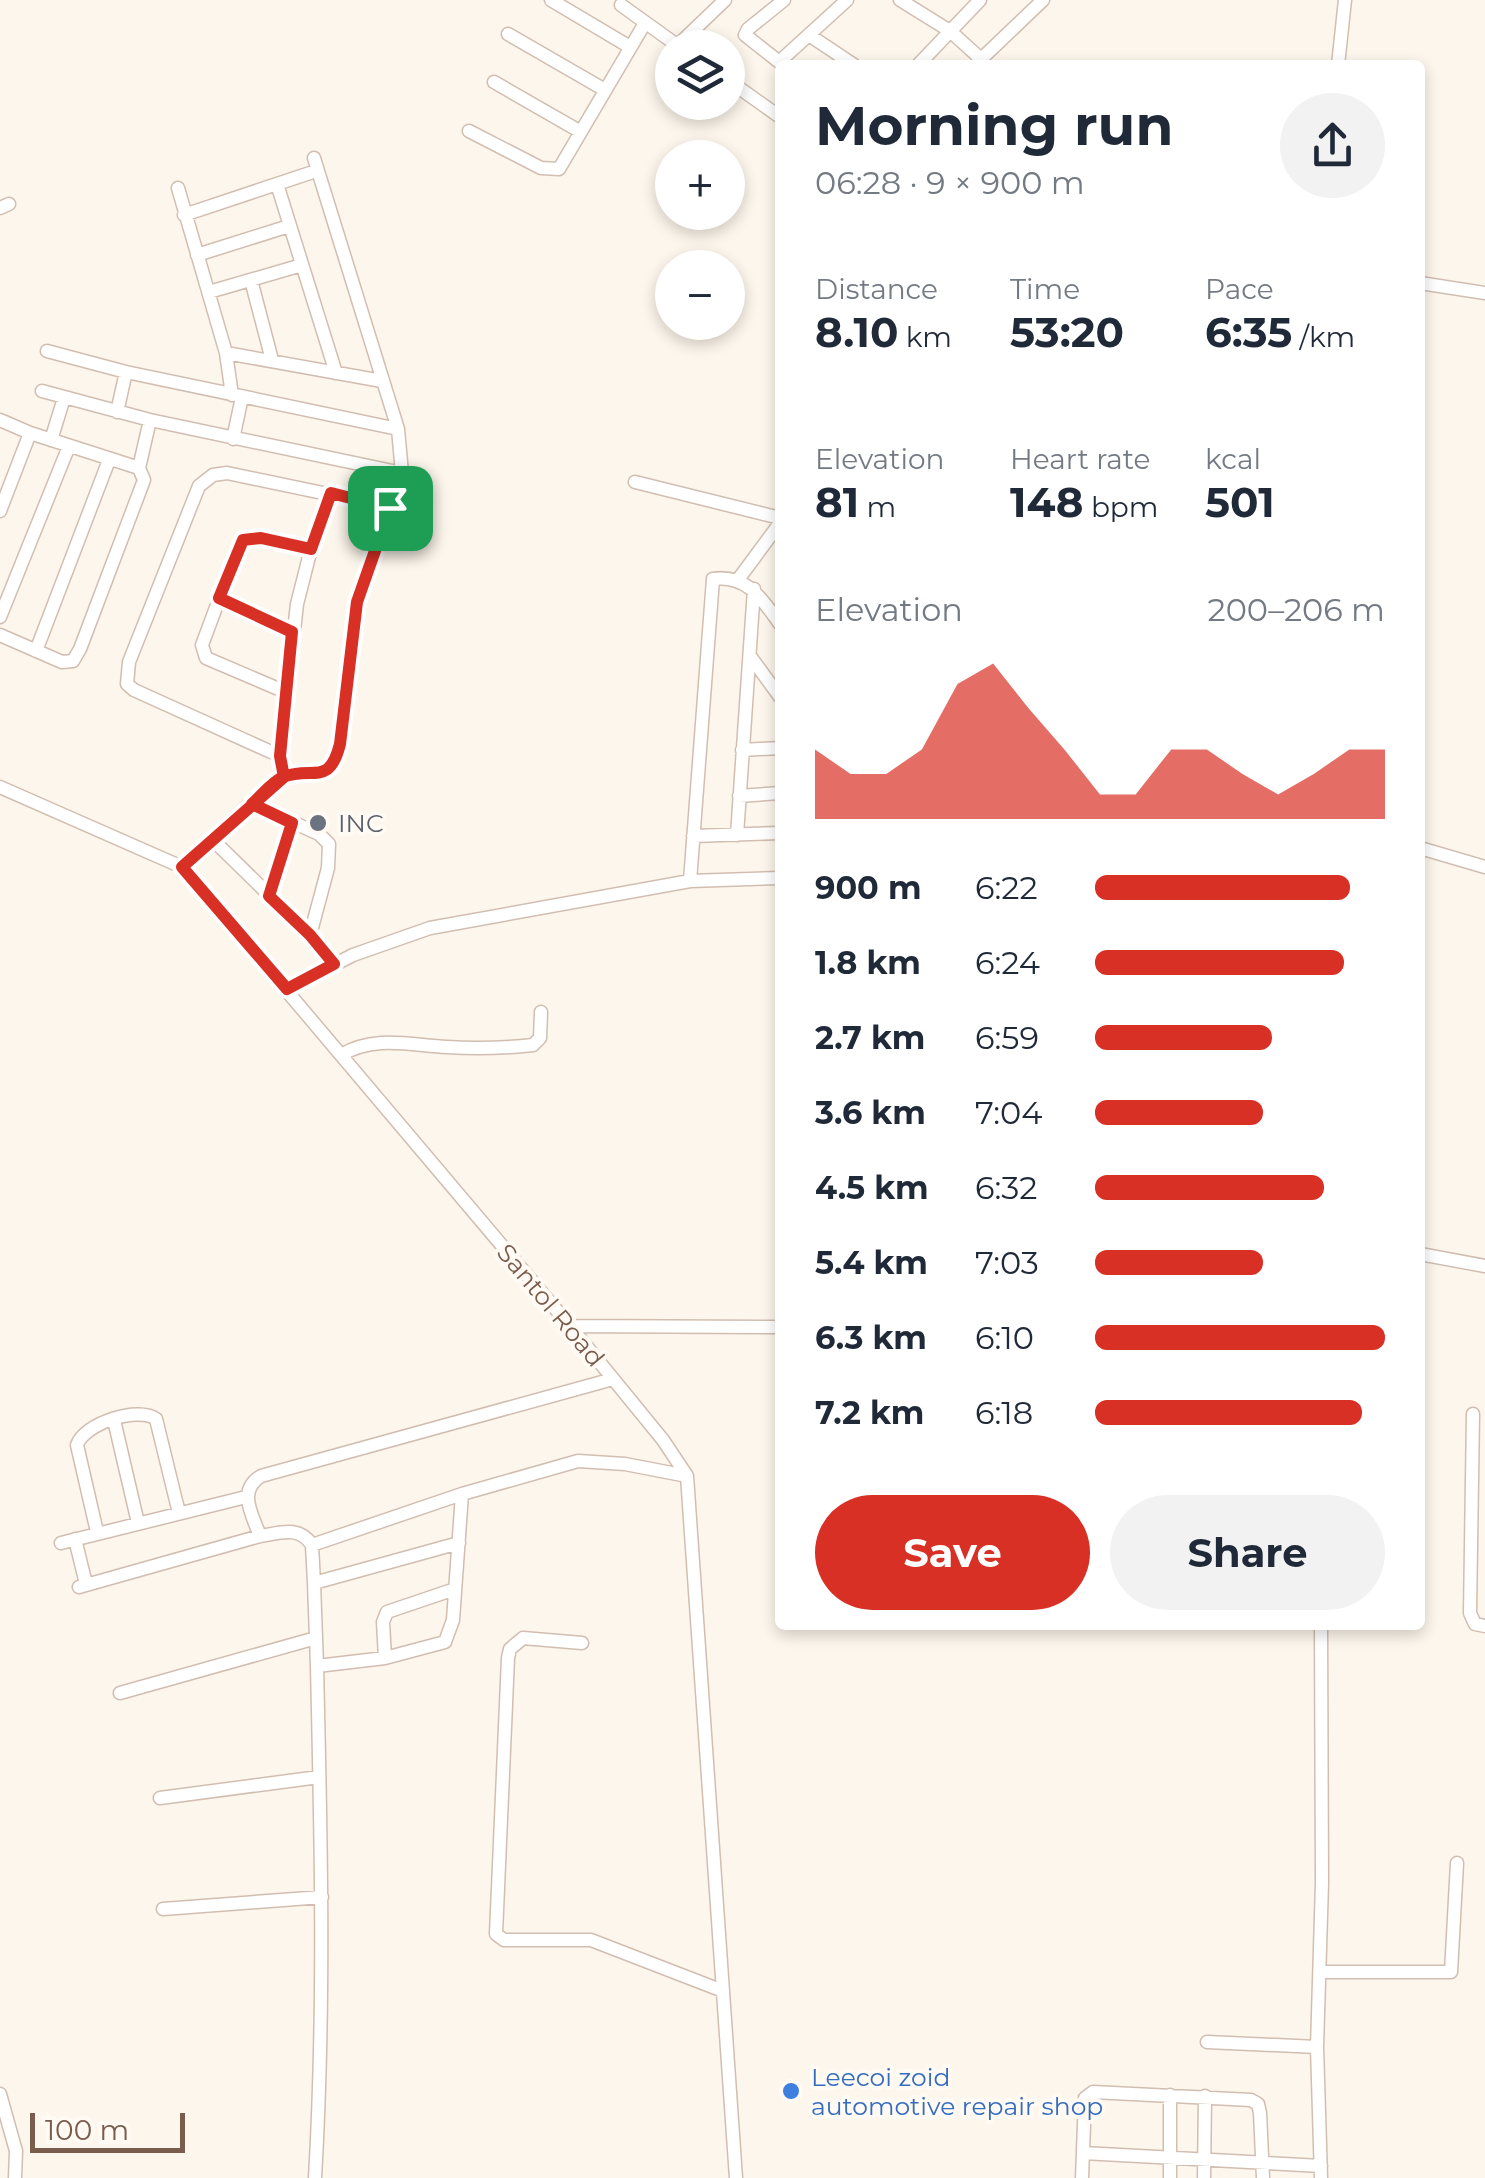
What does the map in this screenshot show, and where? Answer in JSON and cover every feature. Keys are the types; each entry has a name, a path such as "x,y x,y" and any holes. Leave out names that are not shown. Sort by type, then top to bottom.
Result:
{"street":[{"path":"552,0 630,46"},
{"path":"695,30 725,0"},
{"path":"776,60 745,35 784,0"},
{"path":"785,60 847,0"},
{"path":"900,0 950,30 976,60"},
{"path":"923,60 980,0"},
{"path":"980,60 1043,0"},
{"path":"1338,60 1344,0"},
{"path":"622,5 655,30"},
{"path":"469,130 552,171 563,165 645,23"},
{"path":"508,34 606,90"},
{"path":"808,35 846,60"},
{"path":"494,82 582,132"},
{"path":"745,92 775,113"},
{"path":"0,787 182,867 284,777 320,774 334,763 357,602 402,473 398,429 315,165 276,184 184,215"},
{"path":"276,184 336,373"},
{"path":"178,188 237,396 233,439"},
{"path":"197,255 290,226"},
{"path":"209,292 302,265"},
{"path":"251,280 272,360"},
{"path":"1425,283 1485,292"},
{"path":"47,351 126,372 398,429"},
{"path":"226,353 382,380"},
{"path":"116,412 126,372"},
{"path":"42,391 233,439 402,473"},
{"path":"51,440 64,398"},
{"path":"0,420 139,468 144,476 73,660 66,663 0,634"},
{"path":"139,468 150,420"},
{"path":"0,511 4,491 30,433"},
{"path":"0,617 69,446"},
{"path":"36,651 109,460"},
{"path":"280,756 127,684 126,673 199,486 207,478 227,473 390,508"},
{"path":"634,482 775,520"},
{"path":"284,777 280,756 292,632 311,549 331,493"},
{"path":"737,581 775,528"},
{"path":"288,693 202,655 202,645 243,540 261,538 311,549"},
{"path":"690,881 712,582 716,578 737,581 754,588 775,617"},
{"path":"737,835 754,588"},
{"path":"219,598 292,632"},
{"path":"750,656 775,690"},
{"path":"742,750 775,748"},
{"path":"739,796 775,794"},
{"path":"252,804 322,836 330,847 310,935"},
{"path":"269,896 292,823"},
{"path":"692,836 775,834"},
{"path":"213,840 310,935 334,964"},
{"path":"1425,849 1485,867"},
{"name":"Santol Road","path":"182,867 570,1326 664,1440 687,1476 736,2178"},
{"path":"287,989 334,964 430,928 690,881 775,878"},
{"path":"341,1055 357,1046 378,1042 455,1048 532,1045 540,1038 541,1012"},
{"path":"1425,1255 1485,1266"},
{"path":"570,1326 775,1327"},
{"path":"260,1536 246,1497 248,1487 261,1476 613,1379"},
{"path":"1473,1414 1470,1613 1475,1624 1485,1626"},
{"path":"97,1532 78,1445 85,1430 114,1420 154,1416 178,1513"},
{"path":"114,1420 138,1524"},
{"path":"312,1544 578,1460 687,1476"},
{"path":"317,1666 385,1658 445,1642 454,1620 462,1494"},
{"path":"60,1543 246,1497"},
{"path":"75,1539 83,1586 260,1536 296,1532 312,1544 322,1896 321,2084 315,2178"},
{"path":"314,1583 459,1543"},
{"path":"385,1658 383,1622 387,1612 455,1589"},
{"path":"1083,2153 1204,2161 1263,2171 1321,2172 1317,2047 1321,1630"},
{"path":"120,1693 316,1638"},
{"path":"582,1643 523,1638 516,1642 508,1658 496,1934 504,1940 590,1940 723,1991"},
{"path":"160,1798 320,1777"},
{"path":"1320,1972 1451,1972 1457,1864"},
{"path":"163,1909 322,1896"},
{"path":"1207,2042 1317,2047"},
{"path":"0,2094 16,2150 15,2178"},
{"path":"1082,2178 1089,2094 1244,2098 1258,2104 1263,2171"},
{"path":"1170,2095 1170,2178"},
{"path":"1204,2178 1205,2096"}],"place":[{"name":"INC","path":"318,823"},
{"name":"Leecoi zoid automotive repair shop","path":"791,2091"}],"route":[{"path":"390,508 331,493 311,549 261,538 243,540 219,598 292,632 280,756 284,777 252,804 182,867 287,989 334,964 269,896 292,823 252,804 284,777 320,774 334,763 340,744 357,602 390,508"}]}
